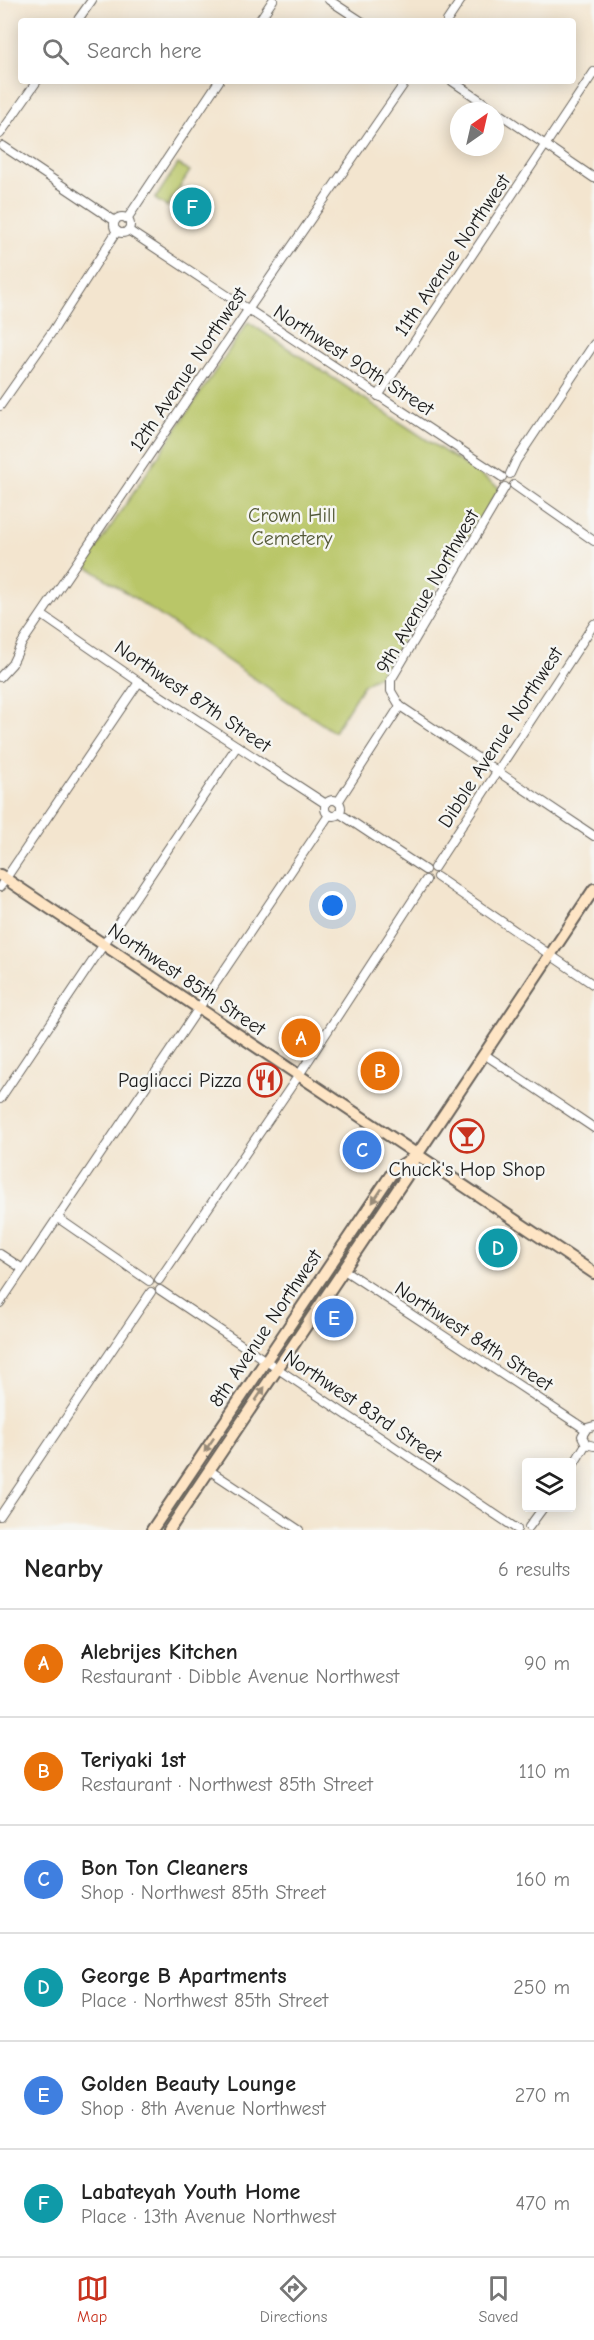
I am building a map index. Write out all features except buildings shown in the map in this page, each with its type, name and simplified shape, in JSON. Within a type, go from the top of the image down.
[{"type":"main road","name":"Northwest 85th Street","points":[[2,881],[104,944],[594,1273]]},
{"type":"main road","name":"8th Avenue Northwest","points":[[169,1530],[406,1178],[417,1155],[594,889]]},
{"type":"main road","name":"8th Avenue Northwest","points":[[152,1530],[394,1170],[417,1155]]},
{"type":"street","points":[[79,18],[92,0]]},
{"type":"street","points":[[261,18],[273,0]]},
{"type":"street","points":[[329,0],[356,18]]},
{"type":"street","points":[[449,18],[461,0]]},
{"type":"street","name":"11th Avenue Northwest","points":[[378,396],[594,72]]},
{"type":"street","points":[[35,84],[0,135],[4,140],[1,147],[115,221]]},
{"type":"street","points":[[127,219],[217,84]]},
{"type":"street","name":"12th Avenue Northwest","points":[[0,677],[12,664],[22,643],[404,84]]},
{"type":"street","points":[[456,84],[594,178]]},
{"type":"street","points":[[120,217],[127,219],[130,224],[129,230],[123,233],[114,228],[115,221],[120,217]]},
{"type":"street","name":"Northwest 90th Street","points":[[129,230],[378,396],[506,475]]},
{"type":"street","points":[[0,406],[117,231]]},
{"type":"street","points":[[594,344],[501,481],[594,541]]},
{"type":"street","points":[[506,475],[515,478],[509,486]]},
{"type":"street","name":"9th Avenue Northwest","points":[[400,706],[391,691],[391,680],[509,486]]},
{"type":"street","name":"Northwest 87th Street","points":[[42,615],[139,682],[326,804]]},
{"type":"street","name":"Dibble Avenue Northwest","points":[[434,868],[594,624]]},
{"type":"street","points":[[2,881],[139,682]]},
{"type":"street","points":[[338,802],[400,706],[594,836]]},
{"type":"street","points":[[0,1099],[237,746]]},
{"type":"street","points":[[331,800],[338,802],[341,807],[339,813],[335,816],[328,815],[325,810],[326,804],[331,800]]},
{"type":"street","points":[[339,813],[425,870]]},
{"type":"street","points":[[0,1303],[200,1009],[328,815]]},
{"type":"street","points":[[426,880],[423,875],[429,867],[434,868],[437,872],[437,878]]},
{"type":"street","points":[[426,880],[432,881],[437,878]]},
{"type":"street","points":[[437,878],[594,985]]},
{"type":"street","points":[[159,1280],[426,880]]},
{"type":"street","points":[[484,1054],[594,1128]]},
{"type":"street","points":[[58,1218],[149,1281]]},
{"type":"street","points":[[0,1254],[23,1269]]},
{"type":"street","name":"Northwest 84th Street","points":[[344,1270],[585,1429]]},
{"type":"street","points":[[149,1281],[153,1278],[162,1284],[156,1293],[151,1292]]},
{"type":"street","points":[[149,1281],[148,1288],[151,1292]]},
{"type":"street","name":"Northwest 83rd Street","points":[[160,1290],[516,1529]]},
{"type":"street","points":[[0,1516],[151,1292]]},
{"type":"street","points":[[576,1462],[590,1445],[582,1436],[585,1429],[594,1426]]},
{"type":"street","points":[[209,1470],[298,1530]]},
{"type":"street","points":[[516,1529],[522,1526],[531,1529],[541,1512]]},
{"type":"green space","points":[[178,164],[190,171],[167,207],[155,199]]},
{"type":"green space","name":"Crown Hill Cemetery","points":[[248,322],[500,488],[380,675],[364,684],[334,732],[85,565]]},
{"type":"green space","points":[[376,1207],[380,1209],[287,1344],[283,1341]]},
{"type":"green space","points":[[256,1383],[259,1385],[162,1530],[157,1530]]},
{"type":"place","name":"Labateyah Youth Home","points":[[192,207]]},
{"type":"place","name":"Alebrijes Kitchen","points":[[301,1038]]},
{"type":"place","name":"Teriyaki 1st","points":[[380,1071]]},
{"type":"place","name":"Pagliacci Pizza","points":[[265,1080]]},
{"type":"place","name":"Chuck's Hop Shop","points":[[467,1136]]},
{"type":"place","name":"Bon Ton Cleaners","points":[[362,1150]]},
{"type":"place","name":"George B Apartments","points":[[498,1248]]},
{"type":"place","name":"Golden Beauty Lounge","points":[[334,1318]]}]
